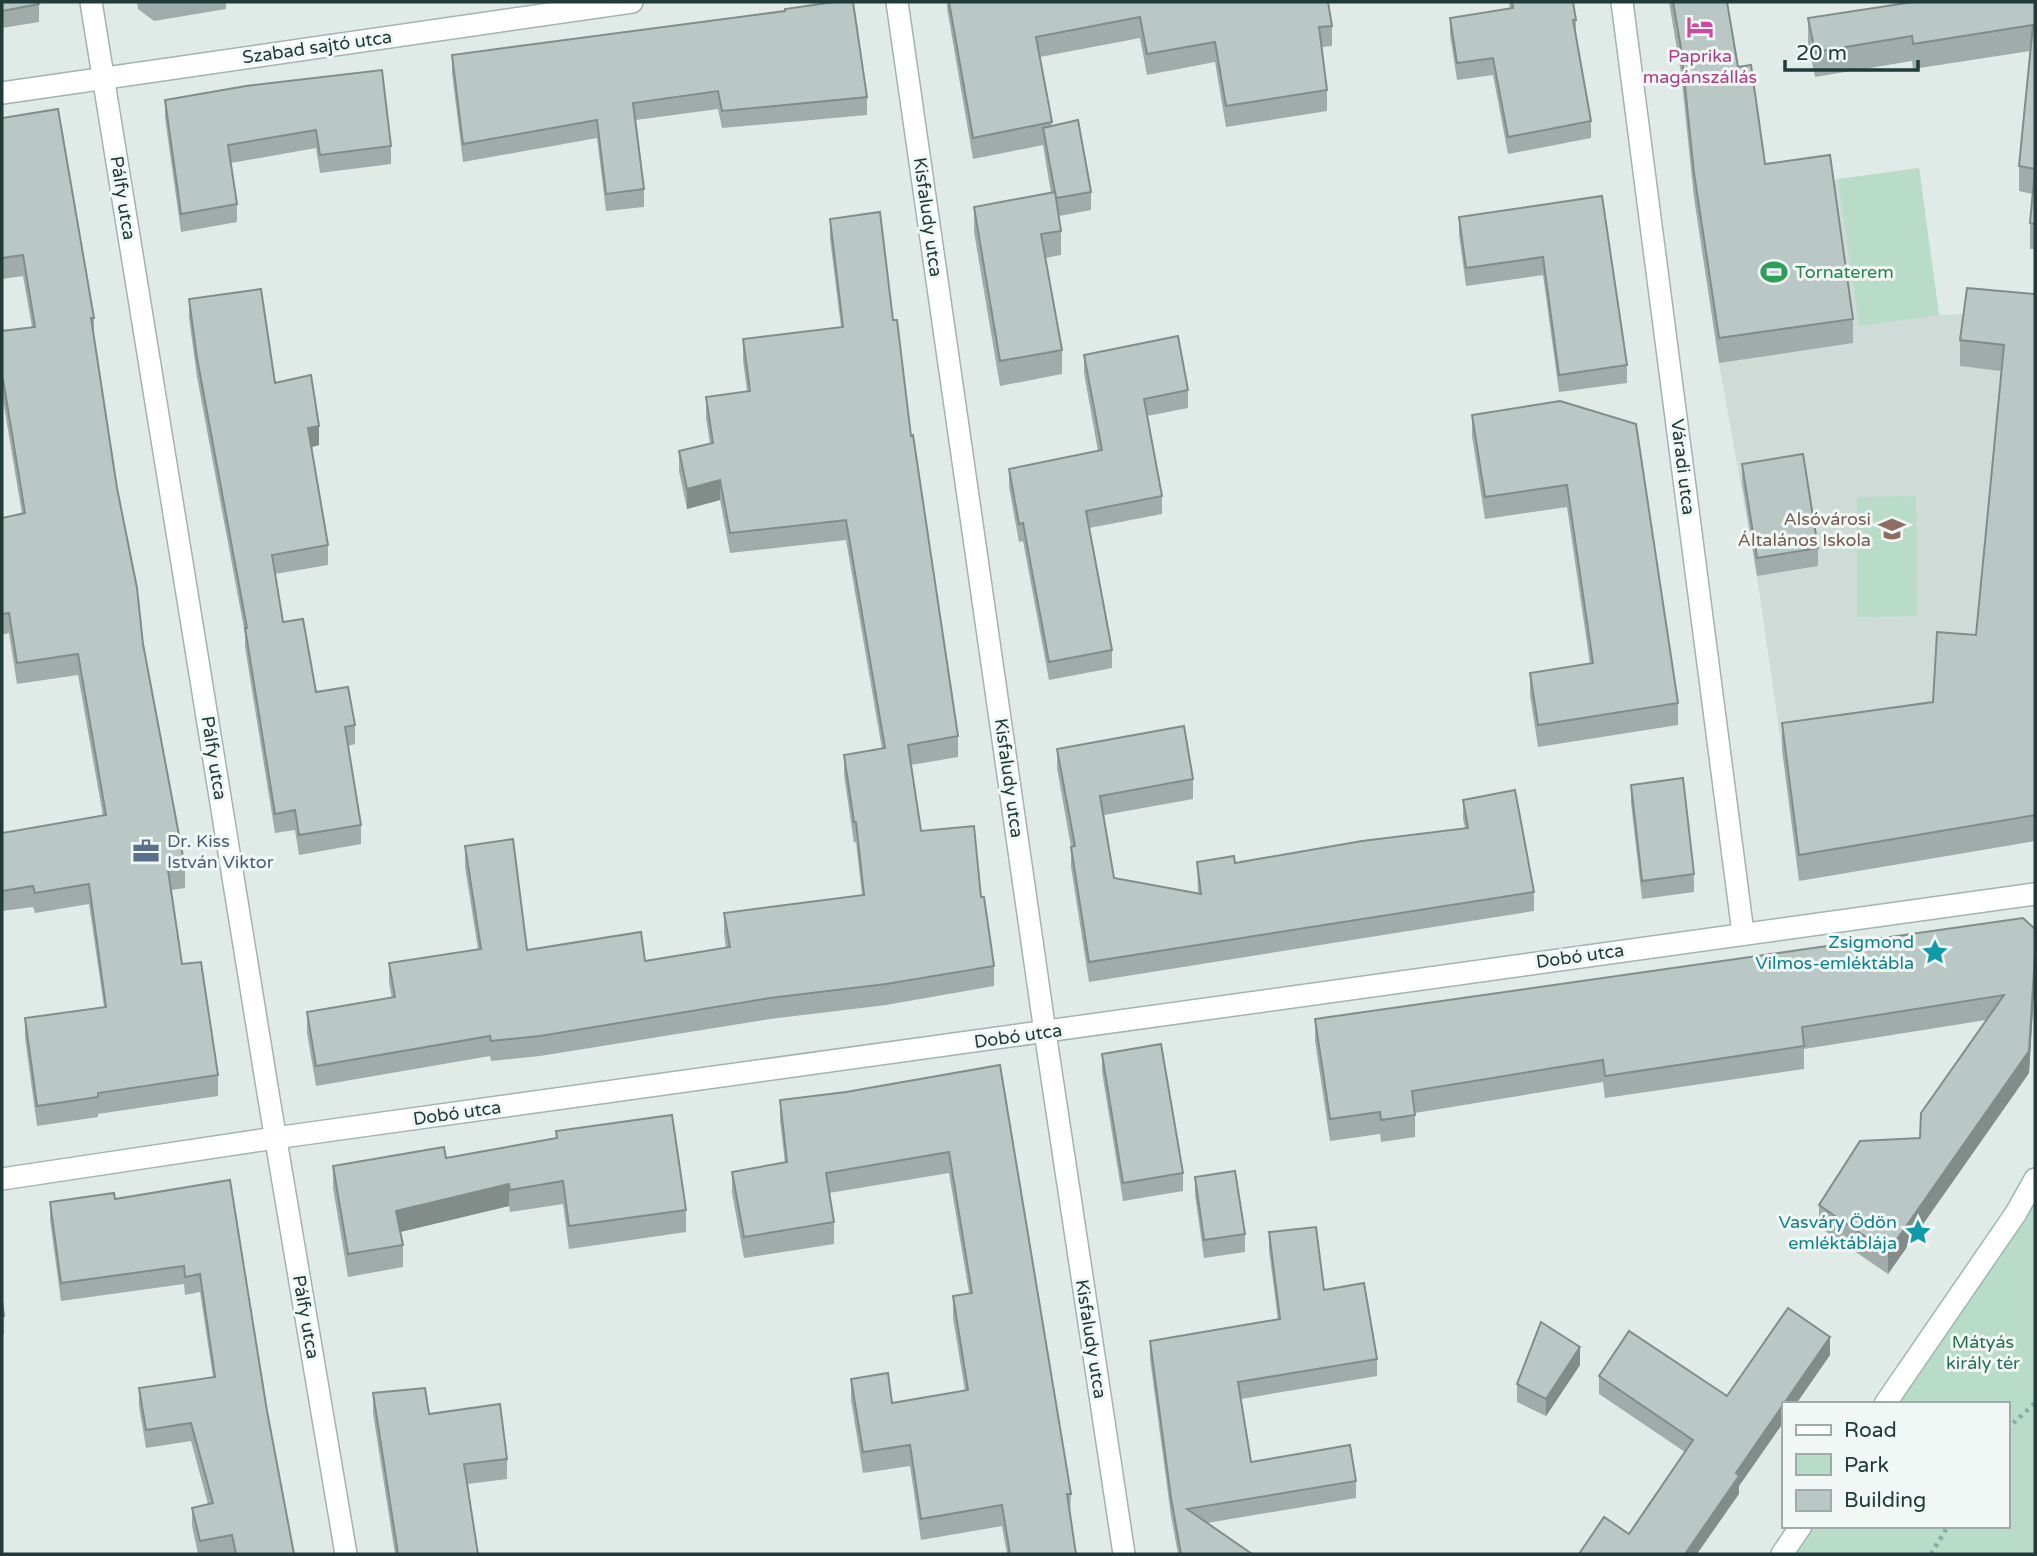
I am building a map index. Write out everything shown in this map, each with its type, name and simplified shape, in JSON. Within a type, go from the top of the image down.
[{"type":"street","name":"Pálfy utca","points":[[91,2],[275,1138],[346,1554]]},
{"type":"street","name":"Szabad sajtó utca","points":[[2,93],[632,2]]},
{"type":"street","name":"Kisfaludy utca","points":[[897,2],[1045,1032],[1124,1554]]},
{"type":"street","name":"Váradi utca","points":[[1622,2],[1744,933]]},
{"type":"street","name":"Dobó utca","points":[[2,1179],[275,1138],[2035,894]]},
{"type":"street","points":[[1886,1402],[2016,1213],[2035,1178]]},
{"type":"street","points":[[1782,1554],[1800,1528]]},
{"type":"path","points":[[2009,1427],[2035,1403]]},
{"type":"path","points":[[1931,1554],[1947,1528]]},
{"type":"shaded area","name":"Alsóvárosi Általános Iskola","points":[[1919,168],[1939,315],[1967,314],[2035,320],[2035,841],[1782,750],[1757,576],[1719,363],[1695,200]]},
{"type":"green space","points":[[1919,168],[1939,315],[1859,326],[1838,179]]},
{"type":"green space","points":[[1916,496],[1917,616],[1857,617],[1857,497]]},
{"type":"green space","name":"Mátyás király tér","points":[[2035,1179],[2035,1554],[1782,1554],[1800,1528],[2009,1528],[2009,1402],[1886,1402]]},
{"type":"building","points":[[2,2],[38,2],[39,4],[2,11]]},
{"type":"building","points":[[834,2],[853,2],[867,97],[722,111],[718,91],[633,103],[644,189],[606,194],[597,120],[463,144],[452,55],[785,11]]},
{"type":"building","points":[[949,2],[1328,2],[1332,26],[1319,27],[1327,90],[1226,106],[1215,42],[1147,54],[1140,17],[1036,37],[1052,122],[973,138]]},
{"type":"building","points":[[1512,2],[1573,2],[1576,20],[1573,20],[1591,121],[1508,137],[1493,58],[1457,63],[1450,18],[1513,8]]},
{"type":"building","points":[[1673,2],[1727,2],[1738,67],[1751,65],[1765,164],[1830,155],[1853,319],[1719,338],[1694,173],[1681,48]]},
{"type":"building","points":[[1913,2],[2035,2],[2035,169],[2019,166],[2033,25],[1913,44],[1912,36],[1815,52],[1808,18]]},
{"type":"building","points":[[382,70],[391,146],[320,155],[316,130],[228,145],[237,204],[181,214],[165,100],[246,86]]},
{"type":"building","points":[[58,109],[94,318],[91,318],[117,488],[137,588],[143,644],[185,867],[168,870],[182,964],[201,962],[218,1075],[98,1093],[98,1097],[37,1106],[25,1018],[106,1007],[89,884],[35,893],[33,886],[2,891],[2,833],[106,815],[78,654],[17,663],[9,613],[2,614],[2,518],[25,513],[2,380],[2,331],[35,327],[23,255],[2,258],[2,118]]},
{"type":"building","points":[[1078,120],[1091,192],[1056,198],[1043,128]]},
{"type":"building","points":[[2035,169],[2035,224],[2030,223]]},
{"type":"building","points":[[1055,192],[1061,231],[1041,234],[1062,350],[1000,361],[974,207]]},
{"type":"building","points":[[1602,196],[1627,365],[1559,375],[1543,257],[1466,268],[1459,217]]},
{"type":"building","points":[[880,212],[893,320],[897,320],[911,436],[913,435],[958,736],[908,745],[921,831],[974,826],[981,897],[984,897],[994,966],[886,984],[770,998],[540,1036],[491,1041],[490,1036],[316,1066],[307,1012],[395,997],[389,963],[481,949],[465,846],[513,839],[527,950],[641,932],[645,961],[730,947],[724,913],[864,895],[856,822],[844,755],[885,748],[846,520],[730,533],[720,480],[687,489],[679,451],[713,443],[706,397],[750,391],[743,339],[843,327],[830,219]]},
{"type":"building","points":[[1967,288],[2035,294],[2035,815],[1799,855],[1782,723],[1933,702],[1937,632],[1976,635],[2004,345],[1960,340]]},
{"type":"building","points":[[261,289],[275,383],[311,375],[319,426],[308,428],[328,545],[272,555],[283,622],[303,619],[316,692],[348,687],[355,725],[345,727],[361,825],[299,835],[295,810],[275,814],[247,628],[197,358],[189,299]]},
{"type":"building","points":[[1178,336],[1188,390],[1144,399],[1162,496],[1086,511],[1112,650],[1049,662],[1023,523],[1019,524],[1009,469],[1102,450],[1084,355]]},
{"type":"building","points":[[1560,401],[1636,424],[1678,703],[1538,725],[1530,673],[1593,663],[1567,485],[1485,497],[1472,415]]},
{"type":"building","points":[[1803,454],[1818,548],[1757,558],[1742,464]]},
{"type":"building","points":[[1184,726],[1193,779],[1100,796],[1114,878],[1201,894],[1197,862],[1234,856],[1235,863],[1362,841],[1468,828],[1463,800],[1515,790],[1534,892],[1089,962],[1071,847],[1075,846],[1057,749]]},
{"type":"building","points":[[1683,778],[1694,874],[1642,881],[1631,785]]},
{"type":"building","points":[[2023,918],[2035,929],[2029,1051],[1888,1252],[1819,1205],[1860,1141],[1920,1138],[1921,1113],[2004,995],[1802,1027],[1804,1046],[1605,1076],[1603,1060],[1412,1091],[1415,1115],[1381,1120],[1380,1112],[1330,1119],[1315,1019]]},
{"type":"building","points":[[1161,1044],[1183,1173],[1123,1183],[1102,1054]]},
{"type":"building","points":[[1000,1065],[1071,1494],[1067,1494],[1076,1554],[1010,1554],[1002,1505],[921,1519],[910,1445],[863,1452],[851,1379],[888,1373],[892,1403],[968,1390],[953,1296],[972,1293],[949,1152],[826,1173],[834,1222],[744,1237],[732,1172],[787,1162],[780,1100],[846,1092]]},
{"type":"building","points":[[672,1115],[686,1210],[569,1226],[563,1181],[510,1190],[509,1184],[396,1211],[403,1245],[348,1254],[333,1166],[444,1147],[446,1158],[557,1138],[556,1131]]},
{"type":"building","points":[[1235,1171],[1245,1234],[1204,1240],[1195,1177]]},
{"type":"building","points":[[230,1180],[267,1411],[294,1554],[236,1554],[232,1535],[200,1541],[192,1508],[213,1503],[191,1423],[146,1430],[139,1388],[215,1377],[200,1274],[185,1277],[184,1266],[61,1283],[50,1202],[114,1193],[115,1199]]},
{"type":"building","points":[[1316,1227],[1324,1290],[1364,1283],[1377,1359],[1238,1382],[1251,1462],[1350,1445],[1356,1481],[1187,1509],[1252,1554],[1181,1554],[1150,1341],[1280,1319],[1269,1232]]},
{"type":"building","points":[[1788,1308],[1830,1337],[1785,1402],[1782,1402],[1782,1406],[1736,1473],[1739,1476],[1685,1554],[1579,1554],[1604,1517],[1629,1534],[1693,1440],[1599,1376],[1629,1331],[1727,1396]]},
{"type":"building","points":[[1541,1322],[1580,1347],[1546,1399],[1517,1384]]},
{"type":"building","points":[[425,1388],[429,1414],[500,1404],[507,1459],[464,1464],[478,1554],[398,1554],[373,1393]]},
{"type":"place","name":"Paprika magánszállás","points":[[1700,27]]},
{"type":"place","name":"Tornaterem","points":[[1774,272]]},
{"type":"place","name":"Alsóvárosi Általános Iskola","points":[[1892,529]]},
{"type":"place","name":"Dr. Kiss István Viktor","points":[[146,851]]},
{"type":"place","name":"Zsigmond Vilmos-emléktábla","points":[[1935,952]]},
{"type":"place","name":"Vasváry Ödön emléktáblája","points":[[1918,1232]]}]
